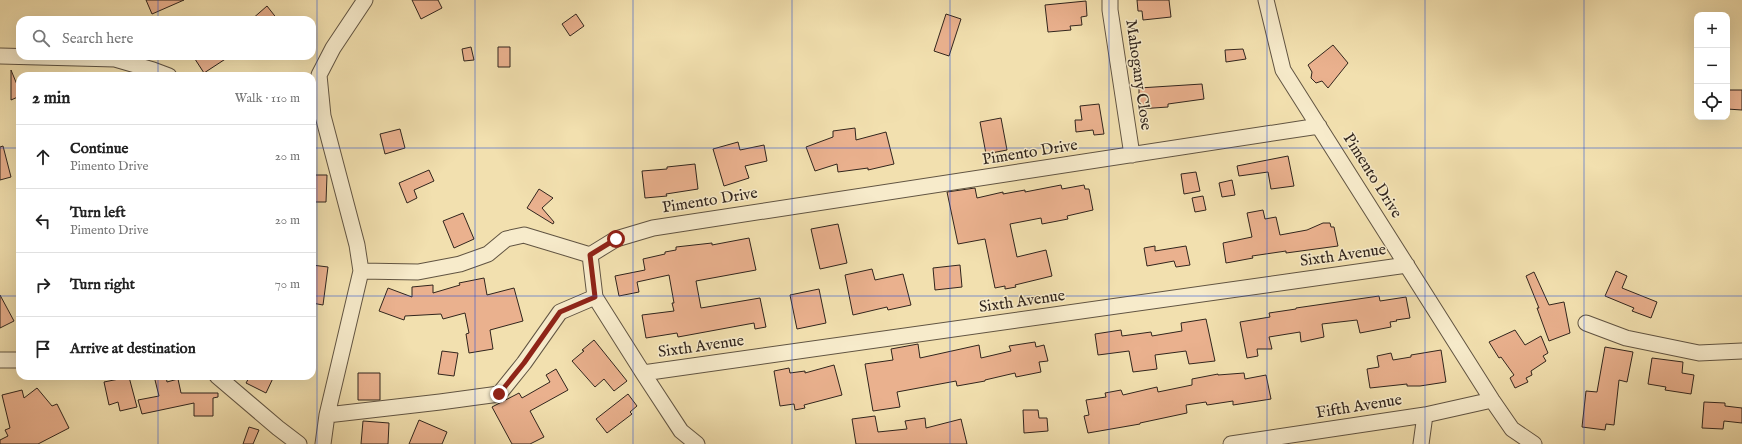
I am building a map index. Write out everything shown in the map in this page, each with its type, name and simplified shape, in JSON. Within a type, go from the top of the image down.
[{"type":"street","points":[[323,444],[327,415],[361,271],[357,245],[317,116],[319,75],[333,48],[366,0]]},
{"type":"street","name":"Mahogany Close","points":[[1110,0],[1110,10],[1132,155]]},
{"type":"street","points":[[1266,0],[1283,70],[1319,126]]},
{"type":"street","points":[[0,56],[16,56]]},
{"type":"street","points":[[118,60],[158,72]]},
{"type":"street","name":"Pimento Drive","points":[[590,255],[616,239],[653,228],[1319,126],[1492,400],[1512,429],[1534,444]]},
{"type":"street","points":[[361,271],[418,272],[460,264],[488,254],[506,239],[524,235],[590,255],[595,297],[681,431],[697,444]]},
{"type":"street","name":"Sixth Avenue","points":[[643,373],[1407,265]]},
{"type":"street","points":[[327,415],[499,394],[524,363],[560,312],[595,297]]},
{"type":"street","points":[[1586,323],[1626,338],[1699,353],[1742,351]]},
{"type":"street","points":[[0,360],[16,360]]},
{"type":"street","points":[[223,380],[278,428],[299,444]]},
{"type":"street","name":"Fifth Avenue","points":[[1231,444],[1425,415],[1492,400]]},
{"type":"street","points":[[1421,444],[1425,415]]},
{"type":"building","points":[[146,0],[184,0],[152,14]]},
{"type":"building","points":[[412,0],[438,0],[442,8],[421,19]]},
{"type":"building","points":[[1137,0],[1169,0],[1171,17],[1143,20],[1142,11],[1138,11]]},
{"type":"building","points":[[1086,1],[1087,16],[1081,17],[1082,25],[1070,26],[1071,30],[1048,32],[1045,5]]},
{"type":"building","points":[[267,6],[275,16],[256,16]]},
{"type":"building","points":[[576,14],[584,26],[570,36],[562,24]]},
{"type":"building","points":[[946,14],[961,19],[949,56],[934,51]]},
{"type":"building","points":[[1333,45],[1348,63],[1328,88],[1322,81],[1316,83],[1311,78],[1312,72],[1308,65]]},
{"type":"building","points":[[471,47],[474,60],[464,61],[462,49]]},
{"type":"building","points":[[498,47],[510,47],[510,67],[498,67]]},
{"type":"building","points":[[1243,49],[1246,59],[1226,62],[1225,50]]},
{"type":"building","points":[[196,60],[224,60],[206,72],[203,72]]},
{"type":"building","points":[[11,70],[16,82],[16,98],[11,100]]},
{"type":"building","points":[[1202,84],[1204,99],[1168,104],[1168,107],[1139,109],[1139,88]]},
{"type":"building","points":[[1730,90],[1742,90],[1742,110],[1730,109]]},
{"type":"building","points":[[1099,104],[1104,134],[1094,135],[1093,130],[1076,132],[1075,120],[1082,120],[1080,106]]},
{"type":"building","points":[[1001,118],[1007,150],[986,154],[980,122]]},
{"type":"building","points":[[855,128],[856,140],[886,132],[894,164],[868,170],[868,168],[838,172],[837,164],[815,171],[806,147],[833,137],[833,131]]},
{"type":"building","points":[[400,129],[405,148],[385,154],[380,134]]},
{"type":"building","points":[[738,142],[740,150],[764,145],[767,161],[745,166],[749,178],[724,186],[713,149]]},
{"type":"building","points":[[3,146],[11,177],[0,180],[0,147]]},
{"type":"building","points":[[1288,156],[1294,186],[1271,189],[1268,172],[1239,176],[1237,166]]},
{"type":"building","points":[[695,164],[698,189],[666,194],[667,196],[645,198],[642,171],[667,169],[667,167]]},
{"type":"building","points":[[429,170],[434,181],[414,190],[417,198],[407,203],[399,183]]},
{"type":"building","points":[[1196,172],[1200,191],[1184,194],[1181,174]]},
{"type":"building","points":[[316,175],[327,175],[326,202],[316,202]]},
{"type":"building","points":[[1232,180],[1235,195],[1222,197],[1219,183]]},
{"type":"building","points":[[1061,185],[1062,189],[1084,185],[1085,189],[1089,189],[1093,210],[1067,216],[1068,219],[1042,224],[1041,218],[1010,224],[1017,257],[1046,250],[1052,276],[1015,285],[1016,287],[1005,289],[1005,286],[995,288],[985,239],[958,244],[947,192],[975,188],[977,198],[1003,192],[1003,194],[1025,190],[1025,192]]},
{"type":"building","points":[[539,189],[553,198],[542,208],[554,222],[553,224],[527,208]]},
{"type":"building","points":[[1203,196],[1206,210],[1195,212],[1192,198]]},
{"type":"building","points":[[1263,210],[1265,219],[1276,217],[1280,235],[1307,230],[1323,223],[1330,223],[1331,227],[1334,227],[1338,246],[1252,256],[1253,258],[1226,263],[1223,243],[1252,237],[1247,213]]},
{"type":"building","points":[[463,213],[474,239],[454,248],[443,221]]},
{"type":"building","points":[[838,224],[847,263],[820,269],[811,229]]},
{"type":"building","points":[[749,238],[756,270],[696,281],[701,308],[760,298],[766,327],[755,329],[754,323],[678,337],[677,333],[646,338],[642,315],[674,311],[669,275],[637,282],[639,292],[619,296],[615,276],[645,270],[643,259],[676,250],[676,247],[712,243],[712,245]]},
{"type":"building","points":[[1155,246],[1155,251],[1186,246],[1190,265],[1176,267],[1174,261],[1147,266],[1144,248]]},
{"type":"building","points":[[960,265],[962,287],[935,290],[933,268]]},
{"type":"building","points":[[316,266],[328,267],[323,305],[316,304]]},
{"type":"building","points":[[872,269],[875,280],[903,274],[911,305],[888,310],[887,307],[853,315],[845,275]]},
{"type":"building","points":[[1616,271],[1627,276],[1622,288],[1657,302],[1651,318],[1632,311],[1634,308],[1605,296]]},
{"type":"building","points":[[1534,272],[1549,305],[1564,302],[1570,333],[1549,341],[1537,308],[1539,308],[1526,276]]},
{"type":"building","points":[[484,278],[487,295],[514,288],[523,321],[490,330],[493,349],[469,353],[466,334],[469,333],[465,313],[443,319],[441,314],[405,316],[404,320],[379,311],[388,288],[412,297],[412,287],[433,285],[433,293],[460,285],[459,283]]},
{"type":"building","points":[[819,289],[826,323],[797,329],[790,295]]},
{"type":"building","points":[[0,295],[14,321],[0,328]]},
{"type":"building","points":[[1379,296],[1380,301],[1406,297],[1410,318],[1390,322],[1391,327],[1360,333],[1357,320],[1322,324],[1324,337],[1301,342],[1300,332],[1269,337],[1272,349],[1257,349],[1258,356],[1247,358],[1240,322],[1270,317],[1269,313]]},
{"type":"building","points":[[1206,319],[1215,361],[1189,364],[1186,351],[1155,355],[1157,369],[1133,372],[1129,351],[1098,355],[1095,334],[1121,330],[1122,336],[1151,332],[1152,336],[1182,331],[1181,323]]},
{"type":"building","points":[[1515,330],[1525,345],[1541,336],[1548,353],[1543,356],[1546,361],[1531,371],[1532,375],[1526,378],[1528,382],[1515,388],[1510,378],[1514,375],[1501,357],[1499,358],[1489,342]]},
{"type":"building","points":[[594,340],[627,381],[614,391],[604,379],[595,387],[572,361]]},
{"type":"building","points":[[1035,342],[1036,347],[1044,345],[1048,361],[1039,362],[1041,372],[1016,377],[1015,373],[985,381],[957,386],[956,381],[897,392],[900,407],[873,411],[865,364],[893,360],[891,349],[918,344],[920,358],[979,345],[981,358],[1011,351],[1009,346]]},
{"type":"building","points":[[1605,347],[1633,352],[1627,382],[1619,380],[1614,425],[1606,424],[1605,430],[1582,427],[1586,391],[1597,392]]},
{"type":"building","points":[[1441,350],[1446,382],[1420,386],[1407,386],[1407,384],[1370,388],[1367,369],[1379,367],[1377,356],[1391,353],[1393,360],[1411,357],[1411,355]]},
{"type":"building","points":[[442,351],[458,353],[454,376],[438,374]]},
{"type":"building","points":[[1652,358],[1683,362],[1682,373],[1694,375],[1691,394],[1665,390],[1666,387],[1648,384]]},
{"type":"building","points":[[834,365],[842,395],[804,405],[805,408],[795,410],[794,404],[780,406],[774,371],[789,368],[790,373],[805,371],[805,373]]},
{"type":"building","points":[[556,369],[568,390],[530,411],[544,437],[530,444],[512,444],[492,407],[519,393],[522,398],[550,382],[546,375]]},
{"type":"building","points":[[358,373],[380,373],[380,400],[358,400]]},
{"type":"building","points":[[1244,373],[1245,379],[1266,375],[1271,399],[1233,405],[1233,401],[1207,405],[1206,402],[1186,405],[1187,413],[1140,424],[1088,433],[1084,416],[1089,415],[1086,400],[1106,397],[1105,393],[1121,390],[1123,395],[1157,387],[1158,392],[1192,385],[1192,379],[1218,374]]},
{"type":"building","points":[[114,380],[130,380],[137,407],[120,411],[118,402],[109,405],[104,382]]},
{"type":"building","points":[[155,380],[167,380],[167,382],[178,380],[181,393],[218,393],[218,397],[213,398],[213,416],[194,416],[194,403],[142,414],[138,400],[159,396]]},
{"type":"building","points":[[248,380],[272,380],[266,393],[246,383]]},
{"type":"building","points":[[37,388],[52,406],[57,404],[69,428],[38,444],[0,444],[0,440],[8,436],[5,430],[10,428],[2,395],[22,390],[24,398]]},
{"type":"building","points":[[628,394],[637,406],[630,412],[632,414],[607,433],[596,419]]},
{"type":"building","points":[[1704,402],[1725,403],[1725,406],[1742,408],[1742,423],[1724,421],[1723,429],[1702,428]]},
{"type":"building","points":[[1023,410],[1038,410],[1039,418],[1047,418],[1048,431],[1024,433]]},
{"type":"building","points":[[875,416],[878,432],[907,429],[905,421],[925,418],[926,428],[961,419],[967,444],[856,444],[852,419]]},
{"type":"building","points":[[419,420],[447,432],[442,444],[409,444]]},
{"type":"building","points":[[363,421],[389,423],[388,444],[361,444]]},
{"type":"building","points":[[249,427],[259,430],[253,444],[243,444]]},
{"type":"route","points":[[499,394],[524,363],[560,312],[595,297],[590,255],[616,239]]}]
